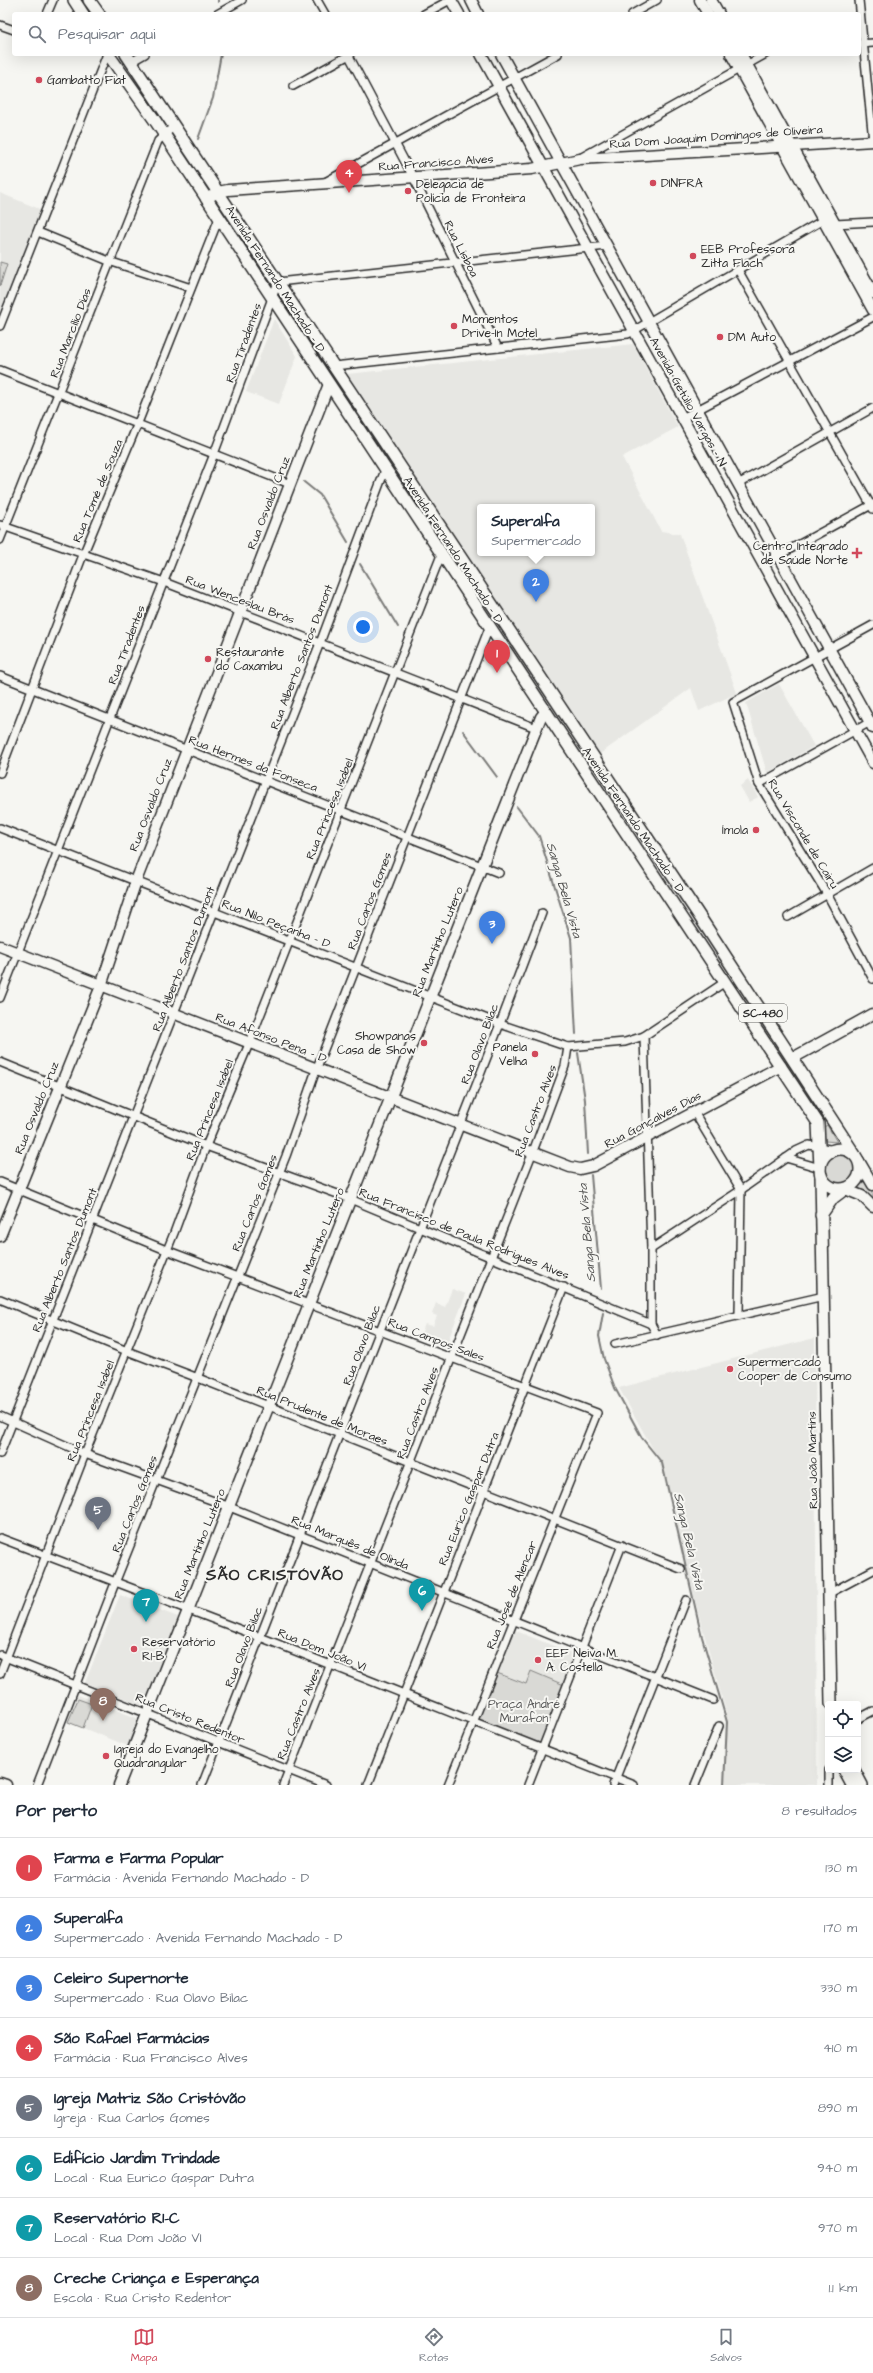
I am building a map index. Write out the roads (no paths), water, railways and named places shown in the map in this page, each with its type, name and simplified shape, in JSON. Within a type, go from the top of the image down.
[{"type":"main road","points":[[74,0],[82,12]]},
{"type":"main road","points":[[89,0],[98,12]]},
{"type":"main road","name":"Avenida Fernando Machado - D","points":[[109,56],[164,134],[489,628],[818,1123],[820,1172]]},
{"type":"main road","name":"Avenida Fernando Machado - D","points":[[128,58],[617,791],[857,1158]]},
{"type":"main road","points":[[462,586],[482,604],[490,601]]},
{"type":"main road","points":[[545,712],[557,703]]},
{"type":"main road","points":[[603,799],[617,791]]},
{"type":"main road","points":[[725,982],[738,974]]},
{"type":"main road","points":[[821,1215],[833,1198],[856,1181],[860,1175],[857,1158],[845,1149],[834,1150],[822,1160],[820,1172],[824,1181],[833,1188],[845,1189]]},
{"type":"main road","name":"Rua João Martins","points":[[820,1172],[824,1296],[831,1701]]},
{"type":"main road","points":[[846,1773],[852,1785]]},
{"type":"main road","points":[[856,1773],[862,1785]]},
{"type":"street","points":[[49,12],[53,0]]},
{"type":"street","points":[[221,12],[242,0]]},
{"type":"street","points":[[318,0],[324,12]]},
{"type":"street","points":[[428,12],[451,0],[458,12]]},
{"type":"street","points":[[471,0],[477,12]]},
{"type":"street","points":[[636,12],[657,0]]},
{"type":"street","points":[[700,0],[707,12]]},
{"type":"street","points":[[711,0],[718,12]]},
{"type":"street","points":[[859,0],[860,12]]},
{"type":"street","points":[[0,25],[12,29]]},
{"type":"street","points":[[873,43],[861,44],[873,141]]},
{"type":"street","points":[[0,326],[107,56]]},
{"type":"street","points":[[293,86],[346,56]]},
{"type":"street","name":"Rua Lisboa","points":[[350,56],[413,177],[498,348]]},
{"type":"street","name":"Avenida Getúlio Vargas - N","points":[[482,56],[873,763]]},
{"type":"street","name":"Avenida Getúlio Vargas - N","points":[[502,56],[829,649],[872,724]]},
{"type":"street","points":[[321,184],[554,56]]},
{"type":"street","points":[[733,56],[743,66],[810,187],[835,224],[873,293]]},
{"type":"street","points":[[741,56],[743,66]]},
{"type":"street","points":[[580,158],[762,56]]},
{"type":"street","points":[[164,134],[174,126]]},
{"type":"street","name":"Rua Marcílio Dias","points":[[0,540],[3,526],[60,393],[109,261],[158,141],[164,134]]},
{"type":"street","name":"Rua Dom Joaquim Domingos de Oliveira","points":[[560,162],[580,158],[873,141]]},
{"type":"street","name":"Rua Francisco Alves","points":[[218,192],[544,167],[560,162]]},
{"type":"street","points":[[810,187],[823,220],[873,310]]},
{"type":"street","points":[[206,199],[218,192]]},
{"type":"street","name":"Rua Tomé de Souza","points":[[0,774],[83,555],[138,423],[219,218]]},
{"type":"street","points":[[334,366],[628,334],[823,220],[835,224],[873,222]]},
{"type":"street","points":[[38,232],[109,261],[191,288]]},
{"type":"street","points":[[278,282],[607,246]]},
{"type":"street","points":[[738,270],[872,506],[763,564]]},
{"type":"street","name":"Rua Tiradentes","points":[[0,998],[214,454],[278,282]]},
{"type":"street","points":[[682,418],[873,317]]},
{"type":"street","points":[[0,370],[290,484]]},
{"type":"street","name":"Rua Osvaldo Cruz","points":[[0,1236],[101,986],[136,881],[329,384]]},
{"type":"street","points":[[738,484],[873,408]]},
{"type":"street","name":"Rua Alberto Santos Dumont","points":[[0,1454],[94,1220],[320,643],[385,470]]},
{"type":"street","name":"Rua Wenceslau Brás","points":[[3,526],[164,582],[536,728]]},
{"type":"street","name":"Rua Princesa Isabel","points":[[0,1674],[3,1657],[46,1556],[85,1454],[127,1352],[206,1146],[249,1044],[342,811],[441,555]]},
{"type":"street","points":[[815,658],[873,625]]},
{"type":"street","name":"Rua Carlos Gomes","points":[[37,1785],[115,1583],[286,1156],[316,1070],[489,628]]},
{"type":"street","name":"Rua Visconde de Cairu","points":[[815,658],[733,702],[759,784],[827,894],[873,979]]},
{"type":"street","name":"Rua Hermes da Fonseca","points":[[0,676],[499,873]]},
{"type":"street","name":"Rua Martinho Lutero","points":[[119,1785],[536,728],[545,712]]},
{"type":"street","points":[[759,784],[855,730],[872,724]]},
{"type":"street","name":"Rua Nilo Peçanha - D","points":[[0,828],[500,1024],[568,1047]]},
{"type":"street","points":[[788,916],[873,868]]},
{"type":"street","name":"Rua Olavo Bilac","points":[[202,1785],[542,913]]},
{"type":"street","name":"Rua Afonso Pena - D","points":[[0,946],[532,1154]]},
{"type":"street","points":[[568,1047],[625,1042],[644,1036],[725,982]]},
{"type":"street","points":[[793,1058],[873,1014]]},
{"type":"street","points":[[644,1036],[651,1249],[651,1324],[657,1335]]},
{"type":"street","name":"Rua Castro Alves","points":[[283,1785],[492,1258],[565,1066],[568,1047]]},
{"type":"street","name":"Rua Francisco de Paula Rodrigues Alves","points":[[0,1062],[135,1115],[206,1146],[350,1200],[651,1324]]},
{"type":"street","name":"Rua Gonçalves Dias","points":[[532,1154],[580,1169],[593,1166],[781,1066]]},
{"type":"street","points":[[694,1112],[741,1190],[738,1314]]},
{"type":"street","points":[[651,1249],[741,1190],[786,1158],[809,1146],[834,1150]]},
{"type":"street","points":[[786,1158],[820,1172]]},
{"type":"street","name":"Avenida Fernando Machado - D","points":[[857,1158],[873,1185]]},
{"type":"street","name":"Rua Campos Sales","points":[[0,1182],[19,1188],[166,1250],[238,1278],[309,1303],[597,1413]]},
{"type":"street","points":[[845,1189],[862,1196],[873,1207]]},
{"type":"street","name":"Rua Eurico Gaspar Dutra","points":[[368,1785],[564,1287]]},
{"type":"street","points":[[614,1344],[657,1335],[738,1314],[824,1296]]},
{"type":"street","name":"Rua Prudente de Moraes","points":[[0,1299],[127,1352],[198,1378],[268,1407],[681,1569]]},
{"type":"street","name":"Rua José de Alencar","points":[[448,1785],[597,1413]]},
{"type":"street","name":"Rua Marquês de Olinda","points":[[0,1416],[85,1454],[229,1507],[713,1700]]},
{"type":"street","name":"Rua Dom João VI","points":[[0,1538],[260,1637],[542,1749],[614,1781],[634,1785]]},
{"type":"street","points":[[528,1785],[622,1545]]},
{"type":"street","points":[[828,1594],[873,1570]]},
{"type":"street","points":[[614,1781],[686,1600]]},
{"type":"street","name":"Rua Cristo Redentor","points":[[3,1657],[326,1785]]},
{"type":"street","points":[[861,1717],[873,1710]]},
{"type":"street","points":[[695,1785],[719,1726]]},
{"type":"street","points":[[829,1782],[834,1773]]},
{"type":"street","points":[[0,1783],[6,1785]]},
{"type":"waterway","name":"Sanga Bela Vista","points":[[198,139],[213,98],[221,56]]},
{"type":"waterway","name":"Sanga Bela Vista","points":[[304,482],[320,495],[348,542]]},
{"type":"waterway","name":"Sanga Bela Vista","points":[[360,564],[398,627]]},
{"type":"waterway","name":"Sanga Bela Vista","points":[[463,731],[497,777]]},
{"type":"waterway","name":"Sanga Bela Vista","points":[[517,807],[539,836],[571,938],[576,1034]]},
{"type":"waterway","name":"Sanga Bela Vista","points":[[578,1053],[585,1100],[588,1154]]},
{"type":"waterway","name":"Sanga Bela Vista","points":[[591,1175],[601,1289]]},
{"type":"waterway","name":"Sanga Bela Vista","points":[[603,1313],[599,1336],[604,1359],[615,1388],[642,1438],[662,1463],[702,1637],[727,1722],[724,1785]]},
{"type":"place","name":"Gambatto Fiat","points":[[39,80]]},
{"type":"place","name":"DINFRA","points":[[653,183]]},
{"type":"place","name":"Delegacia de Polícia de Fronteira","points":[[408,191]]},
{"type":"place","name":"São Rafael Farmácias","points":[[349,193]]},
{"type":"place","name":"EEB Professora Zitta Flach","points":[[693,256]]},
{"type":"place","name":"Momentos Drive-In Motel","points":[[454,326]]},
{"type":"place","name":"DM Auto","points":[[720,337]]},
{"type":"place","name":"Centro Integrado de Saúde Norte","points":[[857,553]]},
{"type":"place","name":"Superalfa","points":[[536,602]]},
{"type":"place","name":"Restaurante do Caxambu","points":[[208,659]]},
{"type":"place","name":"Farma e Farma Popular","points":[[497,673]]},
{"type":"place","name":"Ímola","points":[[756,830]]},
{"type":"place","name":"Celeiro Supernorte","points":[[492,944]]},
{"type":"place","name":"Showpanas Casa de Show","points":[[424,1043]]},
{"type":"place","name":"Panela Velha","points":[[535,1054]]},
{"type":"place","name":"Supermercado Cooper de Consumo","points":[[730,1369]]},
{"type":"place","name":"Igreja Matriz São Cristóvão","points":[[98,1530]]},
{"type":"place","name":"Edifício Jardim Trindade","points":[[422,1611]]},
{"type":"place","name":"Reservatório R1-C","points":[[146,1622]]},
{"type":"place","name":"Reservatório R1-B","points":[[134,1649]]},
{"type":"place","name":"EEF Neiva M. A. Costella","points":[[538,1660]]},
{"type":"place","name":"Creche Criança e Esperança","points":[[103,1721]]},
{"type":"place","name":"Igreja do Evangelho Quadrangular","points":[[106,1756]]},
{"type":"district","name":"SÃO CRISTÓVÃO","points":[[275,1575]]},
{"type":"park label","name":"Praça André Murafon","points":[[524,1711]]}]
